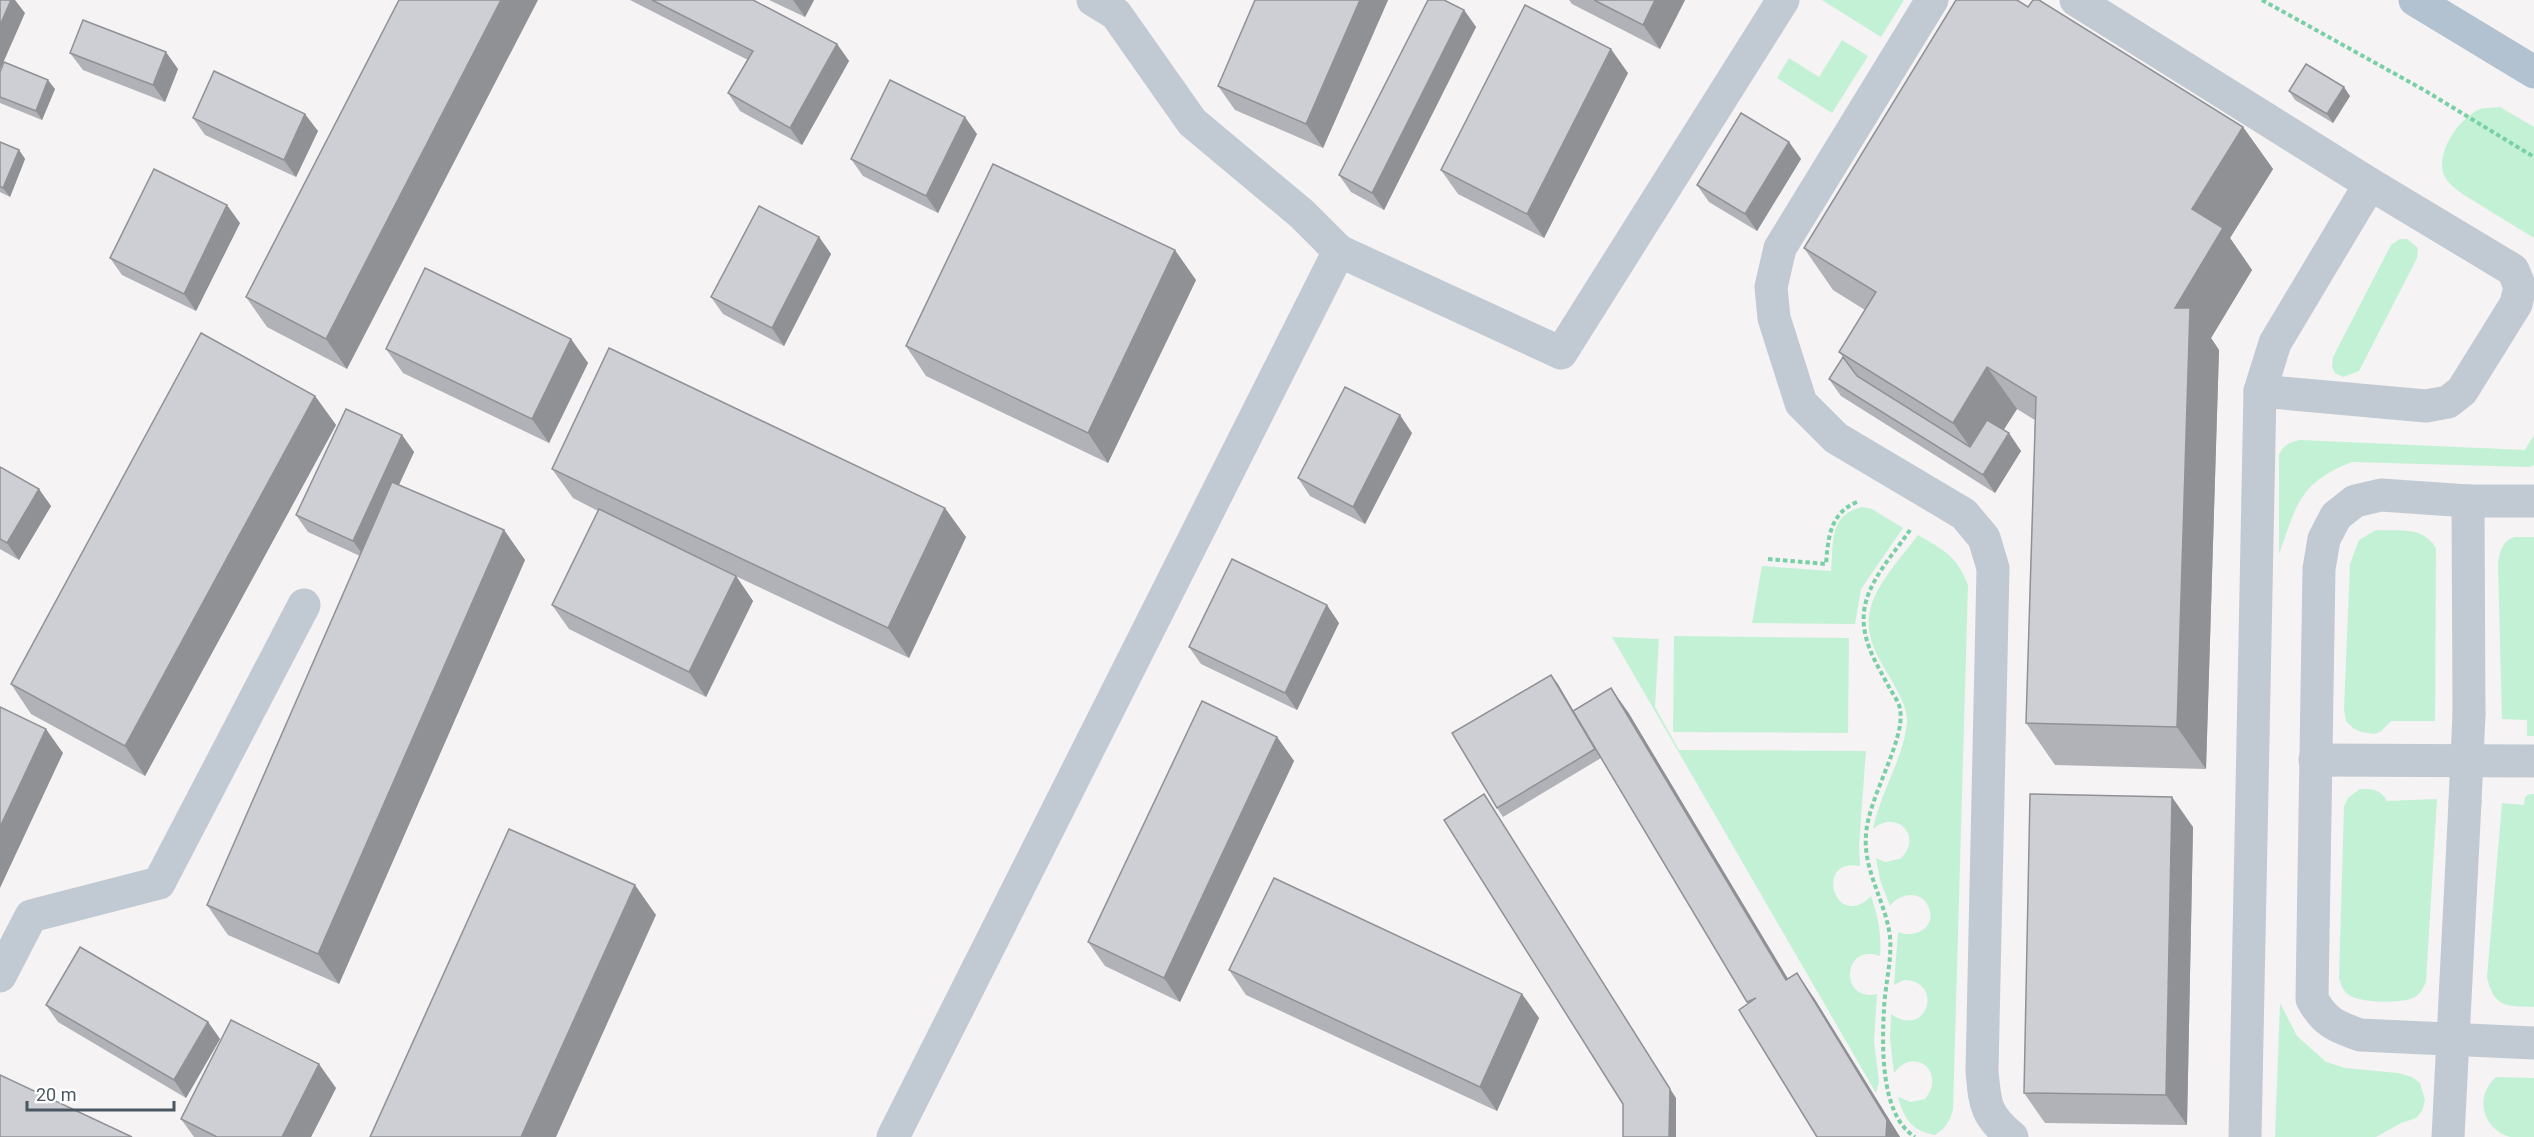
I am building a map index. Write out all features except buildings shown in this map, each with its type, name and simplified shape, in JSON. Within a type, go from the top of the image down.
[{"type":"main road","points":[[2415,0],[2534,72]]},
{"type":"lane","points":[[1093,0],[1116,14],[1192,122],[1302,214],[1339,251],[1562,353],[1783,0]]},
{"type":"lane","points":[[1932,0],[1780,248],[1771,287],[1774,318],[1801,403],[1836,438],[1964,514],[1984,538],[1994,568],[1982,1071],[1985,1101],[1995,1123],[2012,1137]]},
{"type":"lane","points":[[2076,0],[2370,184],[2513,270],[2520,287],[2516,304],[2462,391],[2448,402],[2426,406],[2260,391]]},
{"type":"lane","points":[[2245,1137],[2260,391],[2275,343],[2370,184]]},
{"type":"lane","points":[[893,1137],[1339,251]]},
{"type":"lane","points":[[2534,501],[2468,501],[2381,495],[2355,501],[2336,516],[2324,539],[2319,569],[2314,760],[2312,999],[2320,1013],[2338,1027],[2360,1035],[2534,1042]]},
{"type":"lane","points":[[2448,1137],[2469,714],[2468,501]]},
{"type":"lane","points":[[0,976],[31,916],[159,883],[304,605]]},
{"type":"lane","points":[[2314,760],[2534,761]]},
{"type":"path","points":[[2262,0],[2424,90],[2534,157]]},
{"type":"path","points":[[1915,1137],[1897,1118],[1889,1095],[1885,1071],[1884,1009],[1890,939],[1886,915],[1868,860],[1865,837],[1870,807],[1899,726],[1900,708],[1868,649],[1864,631],[1864,612],[1867,596],[1874,582],[1934,496]]},
{"type":"path","points":[[1768,559],[1826,564],[1828,534],[1835,518],[1845,507],[1858,501],[1865,503]]},
{"type":"green space","points":[[1822,0],[1904,0],[1881,37]]},
{"type":"green space","points":[[1842,40],[1868,56],[1832,113],[1777,78],[1789,58],[1819,77]]},
{"type":"green space","points":[[2500,107],[2534,127],[2534,238],[2464,195],[2450,184],[2444,175],[2443,157],[2455,130],[2476,111]]},
{"type":"green space","points":[[2400,239],[2407,239],[2418,248],[2417,258],[2359,371],[2343,377],[2335,373],[2332,367],[2333,357],[2391,245]]},
{"type":"green space","points":[[2534,435],[2534,465],[2530,467],[2352,462],[2334,470],[2310,487],[2302,497],[2279,554],[2279,455],[2290,443],[2300,440],[2525,450]]},
{"type":"green space","points":[[1862,507],[1872,509],[1903,528],[1861,589],[1855,624],[1752,623],[1762,566],[1831,571],[1833,541],[1838,523],[1843,516]]},
{"type":"green space","points":[[2376,530],[2418,533],[2431,541],[2436,548],[2435,721],[2391,721],[2380,732],[2374,734],[2353,728],[2346,721],[2344,709],[2350,564],[2359,540]]},
{"type":"green space","points":[[1918,535],[1936,545],[1954,560],[1968,585],[1953,1109],[1947,1124],[1935,1135],[1920,1130],[1910,1123],[1898,1097],[1911,1102],[1925,1099],[1931,1089],[1930,1072],[1925,1065],[1910,1061],[1894,1073],[1890,1039],[1891,1014],[1904,1020],[1914,1020],[1922,1015],[1926,1007],[1927,998],[1924,989],[1917,983],[1904,980],[1894,985],[1898,932],[1909,934],[1921,931],[1929,924],[1930,911],[1923,899],[1912,895],[1900,897],[1890,906],[1880,880],[1876,858],[1885,862],[1900,859],[1907,851],[1908,834],[1898,823],[1891,822],[1882,823],[1873,829],[1905,737],[1907,718],[1905,707],[1879,659],[1870,635],[1871,607],[1883,581]]},
{"type":"green space","points":[[2514,537],[2534,537],[2534,736],[2527,736],[2527,720],[2502,719],[2498,564],[2502,547]]},
{"type":"green space","points":[[1674,636],[1849,638],[1848,733],[1673,732]]},
{"type":"green space","points":[[1612,637],[1659,639],[1655,707],[1679,750],[1866,751],[1859,845],[1860,866],[1846,866],[1837,872],[1833,881],[1834,892],[1847,906],[1858,905],[1871,896],[1877,918],[1880,933],[1880,956],[1867,954],[1858,957],[1852,964],[1850,973],[1851,982],[1856,990],[1865,994],[1877,994],[1874,1041],[1879,1082],[1876,1093]]},
{"type":"green space","points":[[2360,789],[2376,790],[2387,801],[2437,799],[2426,982],[2419,994],[2401,1001],[2382,1002],[2354,998],[2345,992],[2339,978],[2344,806],[2348,798]]},
{"type":"green space","points":[[2534,794],[2534,1007],[2509,1005],[2498,1000],[2493,995],[2487,977],[2502,803],[2524,805],[2525,797]]},
{"type":"green space","points":[[2280,1003],[2297,1036],[2326,1062],[2345,1068],[2398,1073],[2412,1077],[2420,1083],[2425,1100],[2422,1111],[2416,1118],[2401,1123],[2376,1137],[2275,1137]]},
{"type":"green space","points":[[2496,1077],[2534,1078],[2534,1137],[2510,1137],[2500,1133],[2487,1120],[2483,1102],[2489,1085]]}]
